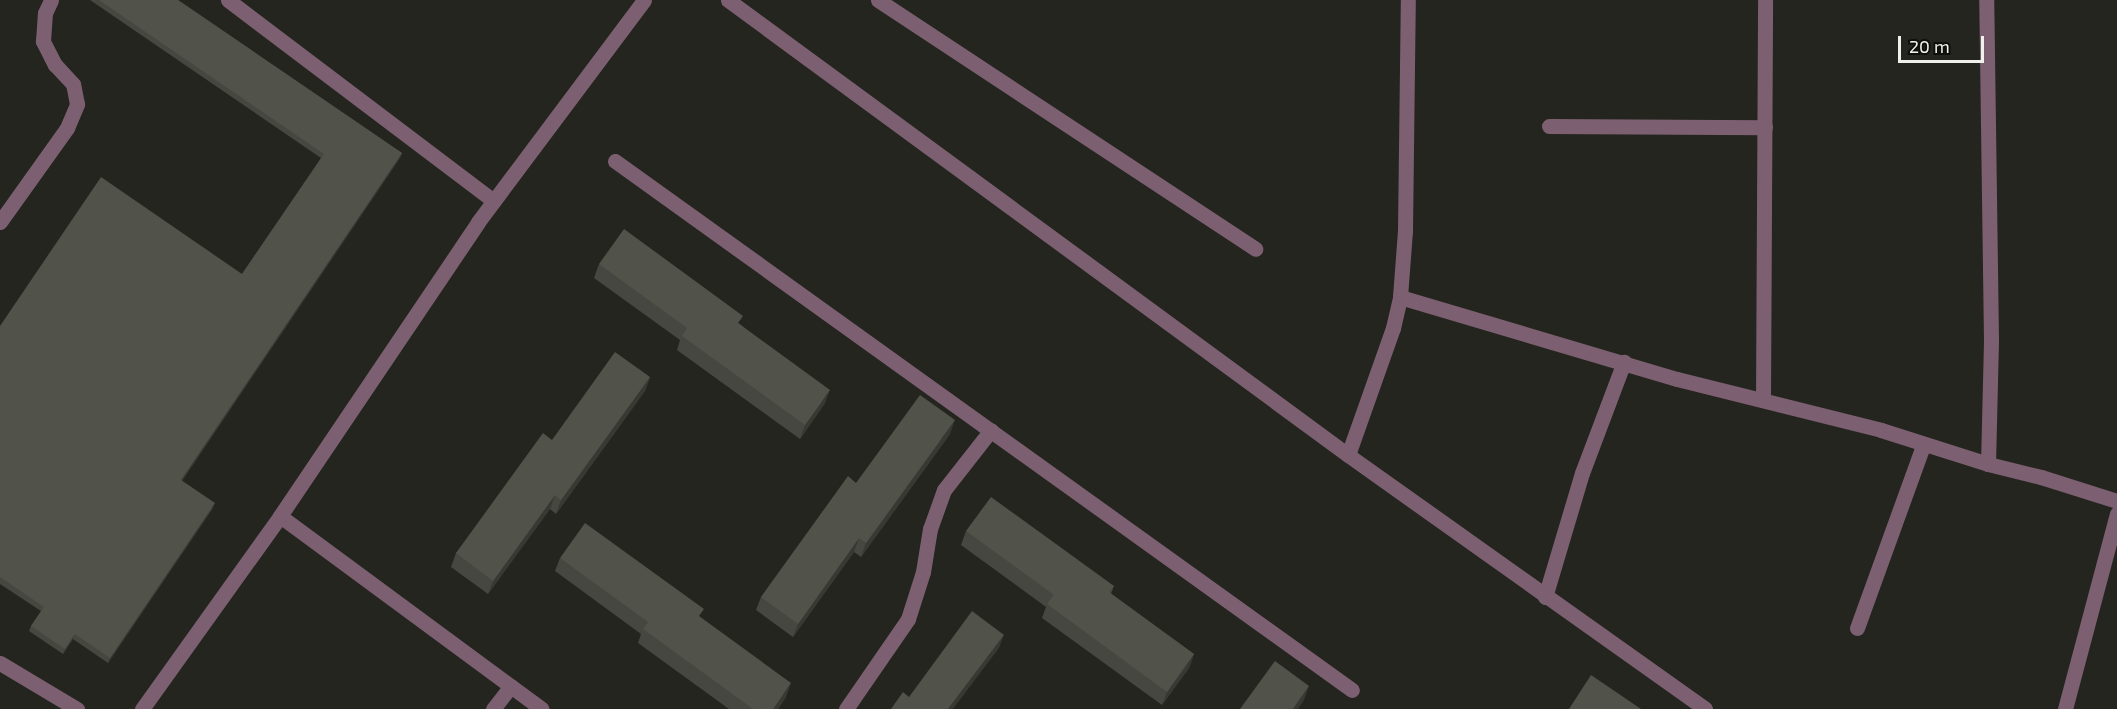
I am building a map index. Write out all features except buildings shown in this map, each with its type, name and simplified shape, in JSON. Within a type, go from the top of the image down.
[{"type":"street","points":[[0,222],[67,128],[76,104],[73,84],[55,65],[43,41],[45,13],[51,0]]},
{"type":"street","points":[[228,0],[494,201]]},
{"type":"street","points":[[142,709],[280,516],[494,201],[644,0]]},
{"type":"street","points":[[728,0],[1348,455],[1705,709]]},
{"type":"street","points":[[878,0],[1255,249]]},
{"type":"street","points":[[1348,455],[1390,337],[1400,297],[1406,231],[1408,0]]},
{"type":"street","points":[[1763,400],[1765,0]]},
{"type":"street","points":[[1986,0],[1991,329],[1988,464]]},
{"type":"street","points":[[1549,126],[1765,127]]},
{"type":"street","points":[[615,161],[1352,690]]},
{"type":"street","points":[[1400,297],[1624,362],[1881,430],[1923,446],[2041,477],[2117,501]]},
{"type":"street","points":[[1545,597],[1582,473],[1624,362]]},
{"type":"street","points":[[846,709],[908,619],[923,572],[930,529],[944,490],[991,430]]},
{"type":"street","points":[[1857,628],[1923,446]]},
{"type":"street","points":[[2065,709],[2117,514]]},
{"type":"street","points":[[280,516],[542,709]]},
{"type":"street","points":[[0,663],[77,709]]},
{"type":"street","points":[[493,709],[512,687]]}]
